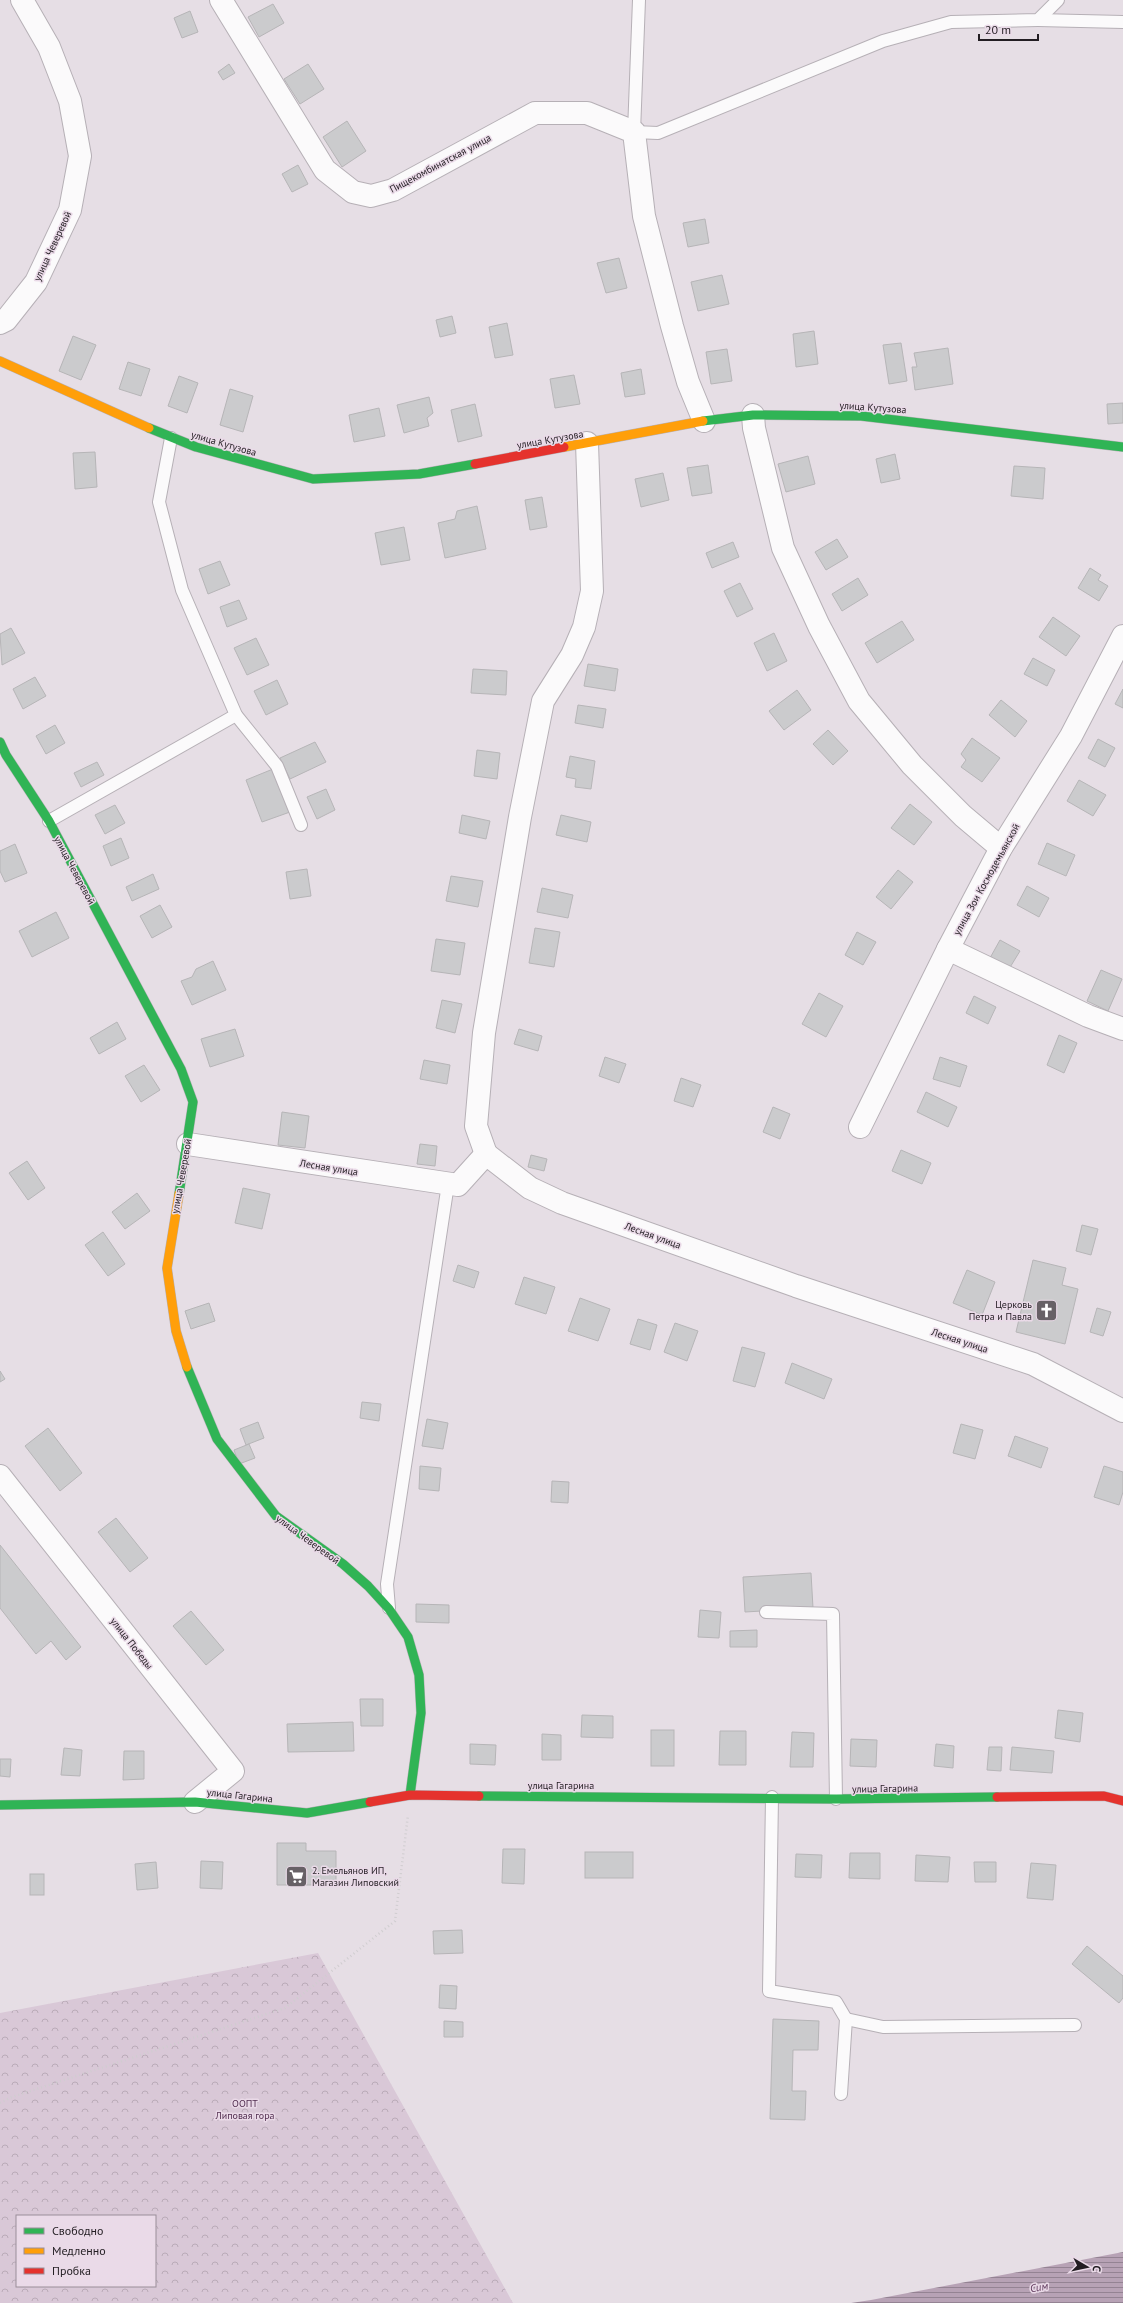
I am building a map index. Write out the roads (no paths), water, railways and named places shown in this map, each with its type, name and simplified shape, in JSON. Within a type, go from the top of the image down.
[{"type":"street","name":"улица Чеверевой","points":[[0,323],[6,320],[40,274],[70,210],[80,156],[70,101],[49,47],[22,0]]},
{"type":"street","name":"Пищекомбинатская улица","points":[[221,0],[325,170],[353,192],[371,196],[393,190],[535,113],[586,113],[634,132]]},
{"type":"street","points":[[634,132],[644,216],[688,382],[704,421]]},
{"type":"street","name":"улица Кутузова","points":[[0,361],[171,438],[196,447],[313,479],[419,474],[704,421],[753,415],[861,416],[1123,447]]},
{"type":"street","points":[[753,415],[756,435],[783,548],[820,626],[859,701],[912,765],[963,816],[1002,848]]},
{"type":"street","points":[[486,1154],[476,1126],[484,1033],[520,817],[543,701],[572,655],[584,627],[592,591],[587,443]]},
{"type":"street","name":"улица Зои Космодемьянской","points":[[860,1127],[948,949],[1002,848],[1071,736],[1123,636]]},
{"type":"street","name":"улица Чеверевой","points":[[2,752],[49,821],[181,1069],[193,1102],[188,1144],[172,1227],[167,1268],[176,1331],[186,1364],[217,1440],[276,1516],[343,1564],[368,1586],[389,1609],[408,1637],[419,1675],[421,1713],[410,1795]]},
{"type":"street","points":[[948,949],[1088,1016],[1123,1029]]},
{"type":"street","name":"Лесная улица","points":[[188,1144],[458,1185],[486,1154],[530,1188],[562,1203],[796,1286],[1033,1364],[1123,1411]]},
{"type":"street","name":"улица Победы","points":[[0,1476],[233,1771],[195,1802]]},
{"type":"street","name":"улица Гагарина","points":[[0,1805],[195,1802],[307,1813],[410,1795],[772,1797],[836,1799],[1104,1796],[1123,1801]]},
{"type":"lane","points":[[639,0],[634,132],[658,133],[883,41],[951,22],[1038,20],[1123,22]]},
{"type":"lane","points":[[1038,20],[1058,0]]},
{"type":"lane","points":[[171,438],[159,502],[182,590],[236,715],[277,766],[301,825]]},
{"type":"lane","points":[[49,821],[236,715]]},
{"type":"lane","points":[[389,1609],[387,1584],[448,1184]]},
{"type":"lane","points":[[766,1612],[833,1614],[836,1799]]},
{"type":"lane","points":[[772,1797],[769,1991],[836,2002],[846,2019],[842,2094]]},
{"type":"lane","points":[[846,2019],[883,2028],[1075,2025]]},
{"type":"water","name":"Сим","points":[[1123,2252],[1123,2303],[851,2303],[871,2300]]},
{"type":"place","name":"Церковь Петра и Павла","points":[[1047,1310]]},
{"type":"place","name":"2. Емельянов ИП, Магазин Липовский","points":[[297,1876]]},
{"type":"park label","name":"ООПТ Липовая гора","points":[[245,2108]]}]
